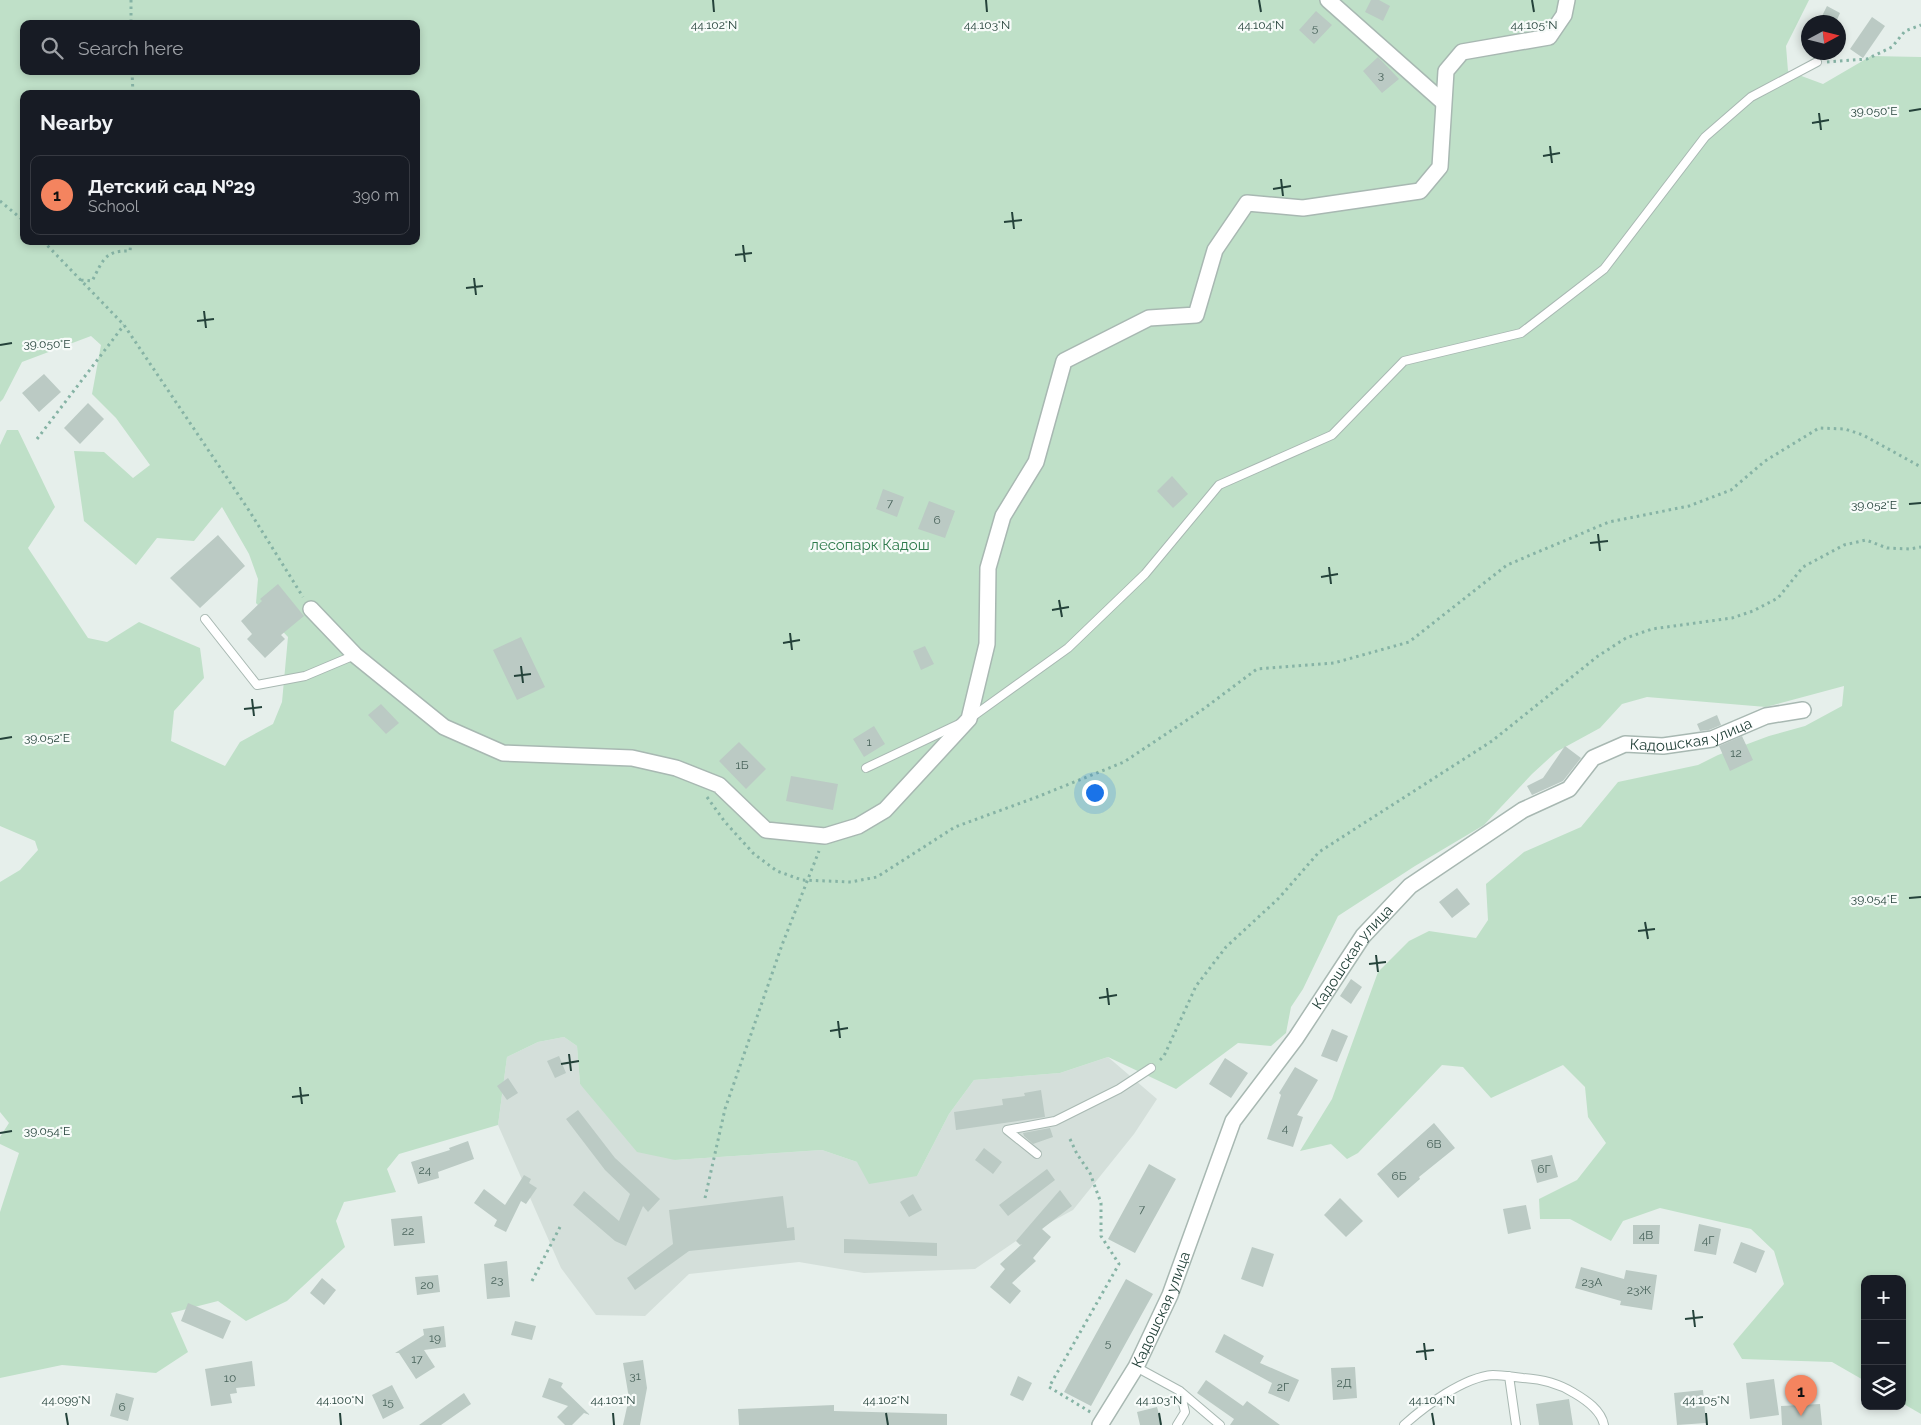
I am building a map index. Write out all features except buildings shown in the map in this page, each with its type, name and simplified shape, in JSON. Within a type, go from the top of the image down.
[{"type":"street","points":[[1328,0],[1443,102]]},
{"type":"street","points":[[311,609],[355,655],[444,727],[503,753],[632,758],[676,768],[719,785],[766,830],[825,836],[858,826],[885,810],[969,719],[987,644],[988,568],[1003,516],[1036,462],[1064,361],[1149,318],[1196,315],[1215,250],[1247,203],[1303,208],[1420,191],[1440,167],[1446,71],[1462,52],[1549,38],[1564,15],[1567,0]]},
{"type":"street","name":"Кадошская улица","points":[[1102,1422],[1136,1367],[1170,1295],[1233,1120],[1296,1038],[1363,936],[1410,886],[1523,810],[1569,789],[1593,758],[1625,744],[1663,746],[1712,739],[1766,716],[1803,710]]},
{"type":"lane","points":[[866,768],[969,719],[1068,648],[1145,574],[1219,485],[1332,435],[1404,361],[1521,333],[1604,270],[1705,137],[1751,98],[1817,62]]},
{"type":"lane","points":[[205,620],[256,685],[305,676],[355,655]]},
{"type":"lane","points":[[1036,1154],[1007,1130],[1055,1122],[1119,1089],[1151,1068]]},
{"type":"lane","points":[[1136,1367],[1180,1391],[1220,1425]]},
{"type":"lane","points":[[1404,1425],[1419,1411],[1458,1385],[1492,1375],[1532,1378],[1560,1384],[1588,1401],[1603,1419],[1604,1425]]},
{"type":"lane","points":[[1509,1376],[1516,1425]]},
{"type":"lane","points":[[1177,1425],[1185,1412],[1180,1391]]},
{"type":"path","points":[[131,0],[131,20]]},
{"type":"path","points":[[1817,62],[1867,59],[1892,47],[1905,31],[1921,25]]},
{"type":"path","points":[[132,75],[133,90]]},
{"type":"path","points":[[0,201],[20,218]]},
{"type":"path","points":[[47,245],[124,325],[250,512],[311,609]]},
{"type":"path","points":[[81,280],[92,281],[104,258],[116,251],[130,252],[131,245]]},
{"type":"path","points":[[37,439],[124,325]]},
{"type":"path","points":[[704,779],[704,791],[710,803],[754,854],[777,870],[802,880],[851,882],[877,877],[955,827],[1038,797],[1124,762],[1202,710],[1257,669],[1334,663],[1409,642],[1508,566],[1610,522],[1689,506],[1731,490],[1765,461],[1819,428],[1845,430],[1863,435],[1921,467]]},
{"type":"path","points":[[1151,1068],[1164,1056],[1196,986],[1220,955],[1279,898],[1319,852],[1492,741],[1598,656],[1626,638],[1652,629],[1732,618],[1753,611],[1778,598],[1803,567],[1844,545],[1866,540],[1887,548],[1910,549],[1921,546]]},
{"type":"path","points":[[705,1198],[725,1109],[782,945],[825,836]]},
{"type":"path","points":[[1070,1139],[1077,1154],[1090,1173],[1101,1203],[1101,1236],[1118,1264],[1049,1387],[1102,1422]]},
{"type":"path","points":[[532,1281],[560,1227]]},
{"type":"shaded area","points":[[564,1037],[577,1046],[580,1084],[675,1160],[822,1150],[857,1162],[917,1176],[949,1114],[974,1080],[1060,1073],[1108,1057],[1157,1099],[1134,1134],[1073,1210],[1016,1241],[975,1269],[864,1273],[799,1262],[689,1274],[645,1316],[596,1315],[561,1268],[498,1125],[507,1057],[538,1042]]},
{"type":"green space","name":"лесопарк Кадош","points":[[0,0],[1809,0],[1786,46],[1788,71],[1823,84],[1871,56],[1921,57],[1921,1414],[1906,1405],[1906,1275],[1861,1275],[1861,1379],[1832,1362],[1742,1359],[1733,1344],[1784,1284],[1774,1251],[1751,1229],[1660,1208],[1623,1221],[1611,1241],[1570,1219],[1540,1219],[1539,1199],[1577,1180],[1606,1143],[1588,1117],[1585,1087],[1563,1065],[1491,1098],[1463,1067],[1442,1065],[1358,1153],[1347,1159],[1331,1144],[1300,1151],[1332,1099],[1378,972],[1409,941],[1429,931],[1476,938],[1488,920],[1486,884],[1524,852],[1581,827],[1618,782],[1698,765],[1718,755],[1769,736],[1805,726],[1842,706],[1844,686],[1766,707],[1647,697],[1622,704],[1600,728],[1556,752],[1532,774],[1484,825],[1415,866],[1338,916],[1303,989],[1291,1007],[1286,1033],[1271,1046],[1238,1043],[1176,1089],[1108,1057],[1060,1073],[974,1080],[949,1114],[917,1176],[869,1184],[857,1162],[822,1150],[675,1160],[637,1152],[580,1084],[577,1046],[564,1037],[538,1042],[507,1057],[498,1125],[399,1154],[387,1169],[396,1192],[344,1202],[336,1221],[345,1247],[287,1301],[246,1321],[218,1301],[171,1313],[188,1352],[156,1373],[62,1365],[0,1378],[0,1212],[19,1153],[0,1144],[0,1137],[9,1123],[0,1112],[0,882],[20,870],[38,850],[35,841],[0,826],[0,445],[7,430],[18,430],[55,507],[28,548],[88,638],[107,642],[139,622],[200,648],[204,678],[174,711],[171,741],[225,766],[240,742],[273,724],[282,702],[288,637],[256,603],[258,579],[249,554],[222,507],[194,541],[157,538],[136,565],[84,521],[74,451],[104,452],[133,478],[150,465],[116,418],[92,394],[101,345],[91,336],[22,362],[0,402]]},
{"type":"place","name":"Детский сад №29","points":[[1801,1416]]}]
